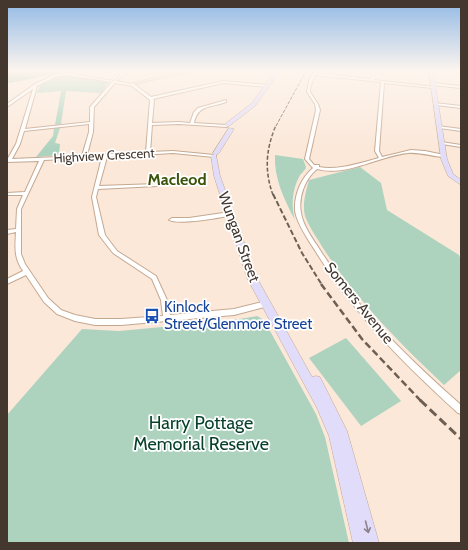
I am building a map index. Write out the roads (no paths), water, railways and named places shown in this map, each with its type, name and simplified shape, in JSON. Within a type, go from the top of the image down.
[{"type":"street","points":[[7,106],[19,97]]},
{"type":"street","points":[[8,161],[18,146],[33,97]]},
{"type":"street","points":[[84,157],[90,135],[93,105],[102,97]]},
{"type":"street","points":[[148,153],[152,98],[158,97]]},
{"type":"street","name":"Wungan Street","points":[[259,97],[254,104],[229,126],[217,154],[215,166],[252,278],[321,404],[335,436],[361,543]]},
{"type":"street","points":[[310,97],[317,105],[318,110],[308,157],[318,168],[331,170],[409,152],[444,157]]},
{"type":"street","points":[[381,158],[377,151],[382,97]]},
{"type":"street","points":[[435,97],[448,175],[461,184]]},
{"type":"street","points":[[192,124],[193,115],[197,110],[225,100]]},
{"type":"street","points":[[436,104],[461,107]]},
{"type":"street","points":[[22,130],[91,123]]},
{"type":"street","points":[[150,124],[229,126]]},
{"type":"street","points":[[439,127],[461,130]]},
{"type":"street","points":[[442,143],[461,146]]},
{"type":"street","name":"Highview Crescent","points":[[8,161],[177,152],[217,154]]},
{"type":"street","points":[[105,155],[94,201],[100,228],[105,241],[115,252],[154,278],[164,300],[167,318]]},
{"type":"street","points":[[42,159],[19,209],[18,254],[27,272],[49,303],[59,312],[75,318],[106,323],[234,312],[266,304]]},
{"type":"street","name":"Somers Avenue","points":[[318,168],[307,176],[303,182],[298,212],[302,222],[324,260],[348,294],[385,337],[461,410]]},
{"type":"street","points":[[96,188],[157,185]]},
{"type":"street","points":[[7,194],[26,193]]},
{"type":"street","points":[[172,220],[189,220],[230,214]]},
{"type":"street","points":[[7,232],[18,230]]},
{"type":"street","points":[[7,282],[27,272]]},
{"type":"street","name":"Wungan Street","points":[[279,327],[291,340],[334,416],[348,453],[371,543]]},
{"type":"railway","points":[[276,126],[292,97]]},
{"type":"railway","points":[[273,195],[268,177],[267,160],[270,143],[276,125]]},
{"type":"railway","points":[[273,194],[302,253],[322,285]]},
{"type":"railway","points":[[321,284],[362,339],[421,400]]},
{"type":"railway","points":[[421,400],[461,439]]},
{"type":"place","name":"Kinlock Street/Glenmore Street","points":[[152,316]]},
{"type":"district","name":"Macleod","points":[[177,179]]},
{"type":"park label","name":"Harry Pottage Memorial Reserve","points":[[201,433]]}]
